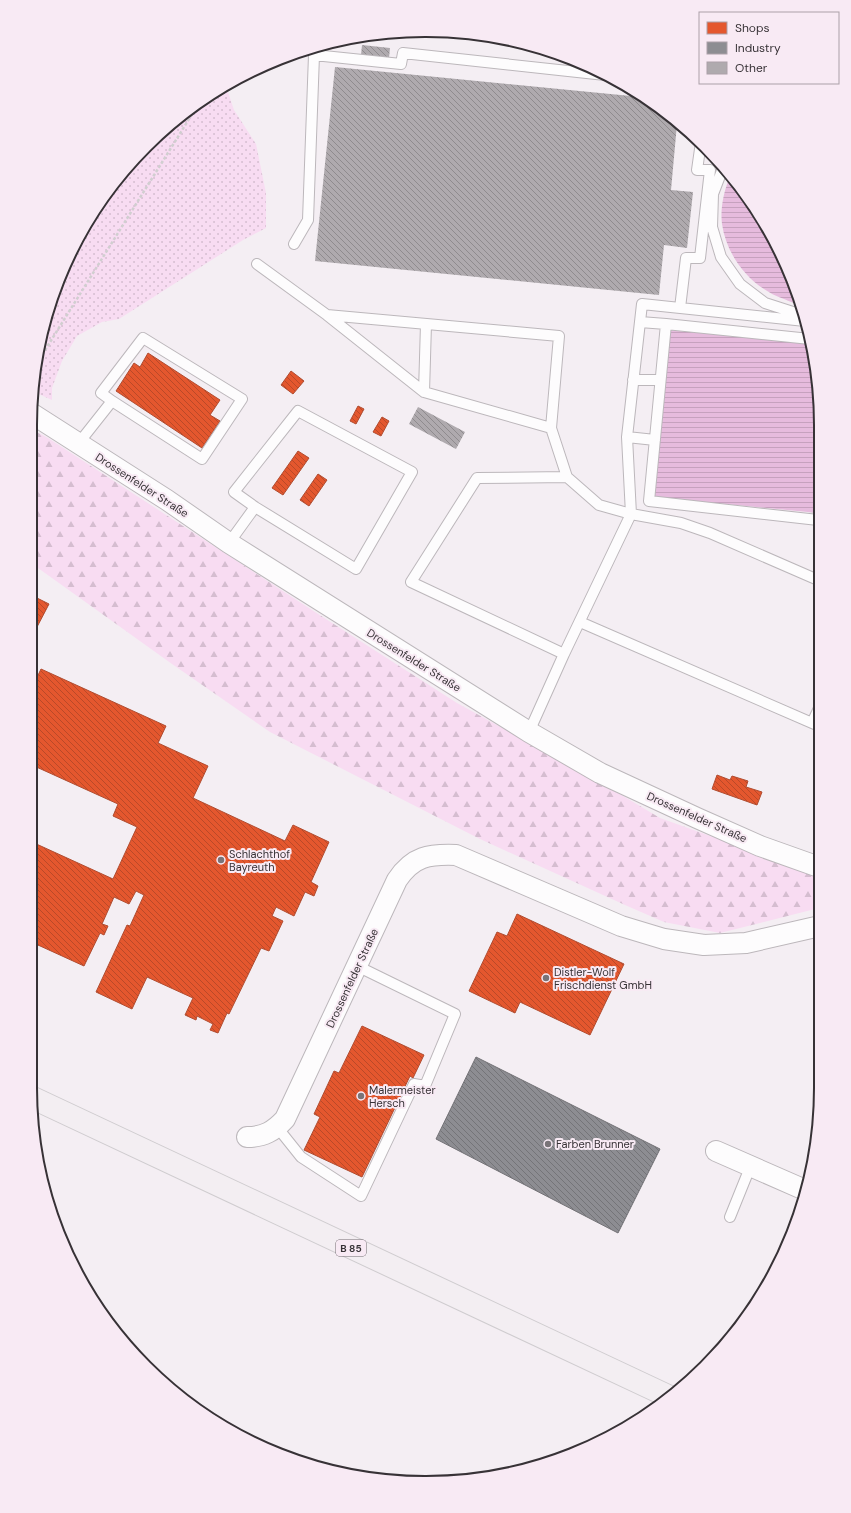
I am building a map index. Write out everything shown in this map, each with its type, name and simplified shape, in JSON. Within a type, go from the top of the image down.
[{"type":"main road","name":"B 85","points":[[37,1100],[664,1394]]},
{"type":"street","name":"Drossenfelder Straße","points":[[37,417],[167,500],[229,543],[529,732],[600,773],[760,846],[814,865]]},
{"type":"street","name":"Drossenfelder Straße","points":[[247,1136],[258,1137],[277,1127],[285,1119],[397,880],[405,869],[419,858],[439,854],[456,855],[621,926],[664,939],[704,945],[746,943],[814,927]]},
{"type":"street","points":[[716,1151],[801,1188]]},
{"type":"lane","points":[[294,244],[308,220],[314,55],[401,64],[404,53],[588,73]]},
{"type":"lane","points":[[700,151],[697,170],[710,170],[712,227],[721,257],[740,284],[765,303],[798,315]]},
{"type":"lane","points":[[680,308],[686,258],[700,258],[710,194],[721,172]]},
{"type":"lane","points":[[256,264],[327,315],[424,392],[551,428]]},
{"type":"lane","points":[[529,732],[564,654],[631,514],[627,437],[642,304],[779,318],[798,316]]},
{"type":"lane","points":[[327,315],[559,336],[551,428],[567,477],[598,505],[631,514],[681,523],[710,532],[814,578]]},
{"type":"lane","points":[[777,336],[779,318]]},
{"type":"lane","points":[[640,322],[804,339]]},
{"type":"lane","points":[[424,392],[426,324]]},
{"type":"lane","points":[[666,324],[649,501],[814,520]]},
{"type":"lane","points":[[143,338],[242,398],[202,459],[112,401],[101,393],[143,338]]},
{"type":"lane","points":[[633,380],[660,380]]},
{"type":"lane","points":[[78,444],[112,401]]},
{"type":"lane","points":[[298,411],[412,472],[356,569],[255,507],[234,492],[298,411]]},
{"type":"lane","points":[[627,437],[655,440]]},
{"type":"lane","points":[[564,654],[411,582],[477,478],[567,477]]},
{"type":"lane","points":[[229,543],[255,507]]},
{"type":"lane","points":[[580,622],[814,724]]},
{"type":"lane","points":[[277,1127],[301,1156],[361,1196],[414,1084],[425,1086],[455,1014],[357,966]]},
{"type":"lane","points":[[730,1217],[751,1166]]},
{"type":"path","points":[[44,352],[191,115]]},
{"type":"green space","points":[[228,91],[234,110],[256,144],[266,193],[266,228],[243,240],[119,319],[102,322],[77,336],[62,361],[52,388],[52,400],[38,394],[44,350],[50,325],[67,277],[89,231],[102,210],[133,169],[169,133],[189,117]]},
{"type":"green space","points":[[37,432],[457,703],[598,781],[660,818],[794,866],[814,872],[814,909],[720,933],[664,922],[480,839],[270,732],[37,567]]},
{"type":"shaded area","points":[[728,182],[762,231],[774,254],[794,303],[772,294],[762,287],[743,270],[735,260],[729,249],[722,224],[723,200]]},
{"type":"shaded area","points":[[669,330],[805,343],[811,375],[813,400],[814,513],[653,497]]},
{"type":"building: Shops","points":[[148,353],[220,400],[210,415],[220,421],[202,448],[116,391],[134,363],[140,367]]},
{"type":"building: Shops","points":[[291,371],[304,381],[293,394],[281,385]]},
{"type":"building: Shops","points":[[358,406],[364,409],[356,424],[350,421]]},
{"type":"building: Shops","points":[[382,417],[389,421],[381,436],[373,432]]},
{"type":"building: Shops","points":[[298,451],[309,458],[283,495],[272,488]]},
{"type":"building: Shops","points":[[318,474],[327,480],[309,506],[300,500]]},
{"type":"building: Shops","points":[[37,598],[49,604],[37,627]]},
{"type":"building: Shops","name":"Schlachthof Bayreuth","points":[[41,669],[166,726],[158,743],[208,766],[193,798],[285,841],[293,825],[329,842],[311,882],[318,886],[314,896],[305,892],[294,916],[276,907],[272,916],[283,921],[269,951],[261,948],[229,1014],[227,1013],[218,1033],[210,1030],[213,1024],[197,1016],[196,1020],[185,1015],[193,998],[147,977],[132,1009],[96,992],[127,925],[130,926],[144,895],[136,891],[129,904],[114,897],[102,924],[108,926],[104,935],[100,933],[84,966],[38,945],[37,948],[37,844],[113,879],[137,827],[113,816],[118,804],[37,767],[37,677]]},
{"type":"building: Shops","points":[[717,775],[730,780],[732,776],[748,781],[746,787],[762,792],[757,805],[712,789]]},
{"type":"building: Shops","name":"Distler-Wolf Frischdienst GmbH","points":[[517,914],[624,964],[590,1035],[520,1002],[515,1013],[469,991],[497,932],[507,936]]},
{"type":"building: Shops","name":"Malermeister Hersch","points":[[362,1026],[424,1055],[413,1078],[410,1076],[362,1177],[304,1150],[320,1117],[314,1114],[334,1071],[339,1073]]},
{"type":"building: Industry","name":"Farben Brunner","points":[[476,1057],[660,1149],[618,1233],[436,1139]]},
{"type":"building: Other","points":[[362,45],[390,48],[389,58],[361,55]]},
{"type":"building: Other","points":[[335,67],[631,96],[677,129],[671,190],[693,192],[687,248],[664,245],[659,295],[315,261]]},
{"type":"building: Other","points":[[418,407],[465,432],[456,449],[409,424]]},
{"type":"place","name":"Schlachthof Bayreuth","points":[[221,860]]},
{"type":"place","name":"Distler-Wolf Frischdienst GmbH","points":[[546,978]]},
{"type":"place","name":"Malermeister Hersch","points":[[361,1096]]},
{"type":"place","name":"Farben Brunner","points":[[548,1144]]}]
